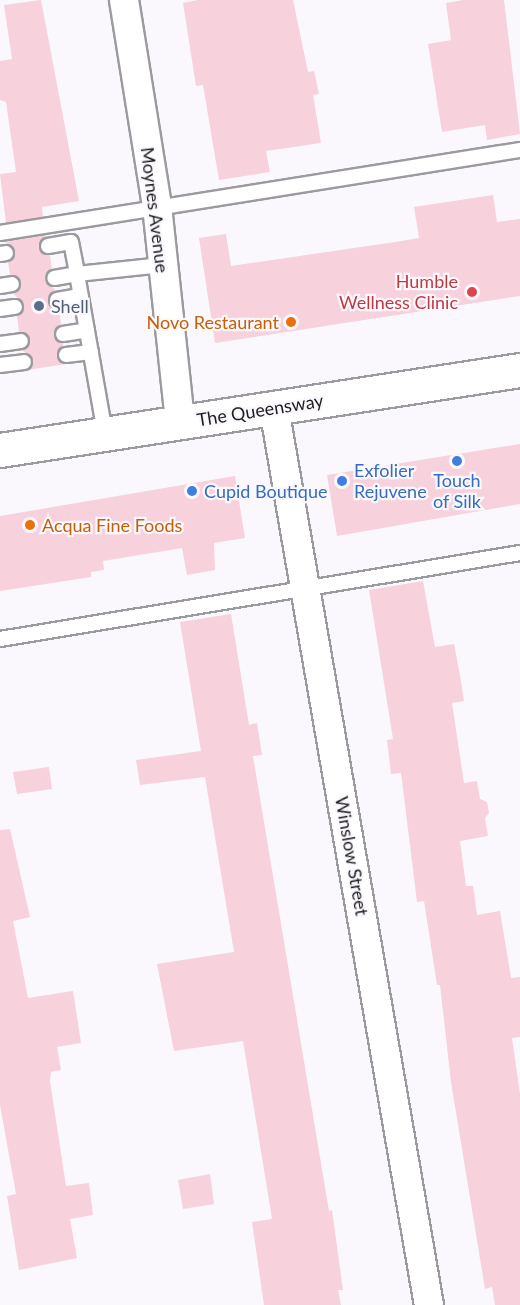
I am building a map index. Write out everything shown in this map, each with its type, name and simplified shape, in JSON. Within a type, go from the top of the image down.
[{"type":"main road","name":"The Queensway","points":[[0,450],[520,370]]},
{"type":"street","name":"Moynes Avenue","points":[[124,0],[157,206],[180,422]]},
{"type":"street","name":"Winslow Street","points":[[274,408],[429,1305]]},
{"type":"lane","points":[[0,233],[157,206],[520,150]]},
{"type":"lane","points":[[48,246],[70,242],[105,433]]},
{"type":"lane","points":[[54,278],[162,266]]},
{"type":"lane","points":[[57,300],[80,296]]},
{"type":"lane","points":[[0,309],[15,307]]},
{"type":"lane","points":[[63,334],[87,330]]},
{"type":"lane","points":[[0,344],[21,341]]},
{"type":"lane","points":[[66,355],[91,352]]},
{"type":"lane","points":[[0,365],[24,362]]},
{"type":"lane","points":[[0,639],[305,586],[520,553]]},
{"type":"building","points":[[41,0],[79,201],[42,207],[43,217],[6,223],[0,174],[16,172],[6,102],[0,100],[0,61],[12,59],[4,5]]},
{"type":"building","points":[[198,0],[293,0],[308,72],[314,71],[319,94],[313,95],[321,143],[266,151],[270,172],[219,180],[203,85],[196,86],[183,3]]},
{"type":"building","points":[[463,0],[504,0],[520,134],[487,140],[485,125],[442,132],[428,44],[451,40],[446,3]]},
{"type":"building","points":[[493,195],[497,222],[520,219],[520,296],[215,343],[199,238],[226,234],[231,266],[419,238],[414,207]]},
{"type":"building","points":[[47,235],[39,247],[50,255],[52,269],[45,279],[56,291],[48,301],[59,309],[61,325],[54,335],[64,343],[57,355],[66,364],[27,370],[33,360],[22,350],[30,339],[19,332],[17,316],[24,305],[13,293],[21,282],[10,275],[8,262],[15,252],[5,242]]},
{"type":"building","points":[[520,444],[520,504],[337,536],[327,475]]},
{"type":"building","points":[[235,476],[245,538],[214,543],[215,570],[187,575],[182,548],[103,561],[104,570],[91,572],[91,577],[0,591],[0,516]]},
{"type":"building","points":[[423,581],[435,647],[454,644],[464,701],[452,703],[464,783],[477,781],[480,799],[487,802],[489,813],[485,818],[488,836],[460,841],[466,886],[473,886],[477,915],[500,911],[511,978],[520,977],[520,1037],[512,1038],[520,1094],[520,1305],[495,1305],[492,1287],[485,1289],[451,1082],[440,985],[437,985],[424,901],[417,902],[401,773],[391,774],[387,740],[393,739],[369,590]]},
{"type":"building","points":[[231,614],[249,725],[257,723],[262,755],[253,756],[329,1211],[332,1210],[343,1290],[338,1290],[341,1305],[264,1305],[252,1222],[272,1219],[243,1041],[174,1051],[157,964],[234,952],[205,777],[140,785],[136,760],[201,751],[180,622]]},
{"type":"building","points":[[49,767],[52,789],[17,794],[13,772]]},
{"type":"building","points":[[10,829],[30,917],[13,921],[28,998],[73,991],[81,1043],[57,1047],[61,1070],[51,1072],[50,1081],[66,1186],[89,1183],[93,1215],[70,1219],[77,1258],[19,1270],[7,1196],[16,1194],[0,1105],[0,830]]},
{"type":"building","points":[[210,1174],[214,1204],[183,1209],[178,1180]]},
{"type":"place","name":"Humble Wellness Clinic","points":[[472,292]]},
{"type":"place","name":"Shell","points":[[39,306]]},
{"type":"place","name":"Novo Restaurant","points":[[291,322]]},
{"type":"place","name":"Touch of Silk","points":[[457,461]]},
{"type":"place","name":"Exfolier Rejuvene","points":[[342,481]]},
{"type":"place","name":"Cupid Boutique","points":[[192,491]]},
{"type":"place","name":"Acqua Fine Foods","points":[[30,525]]}]
